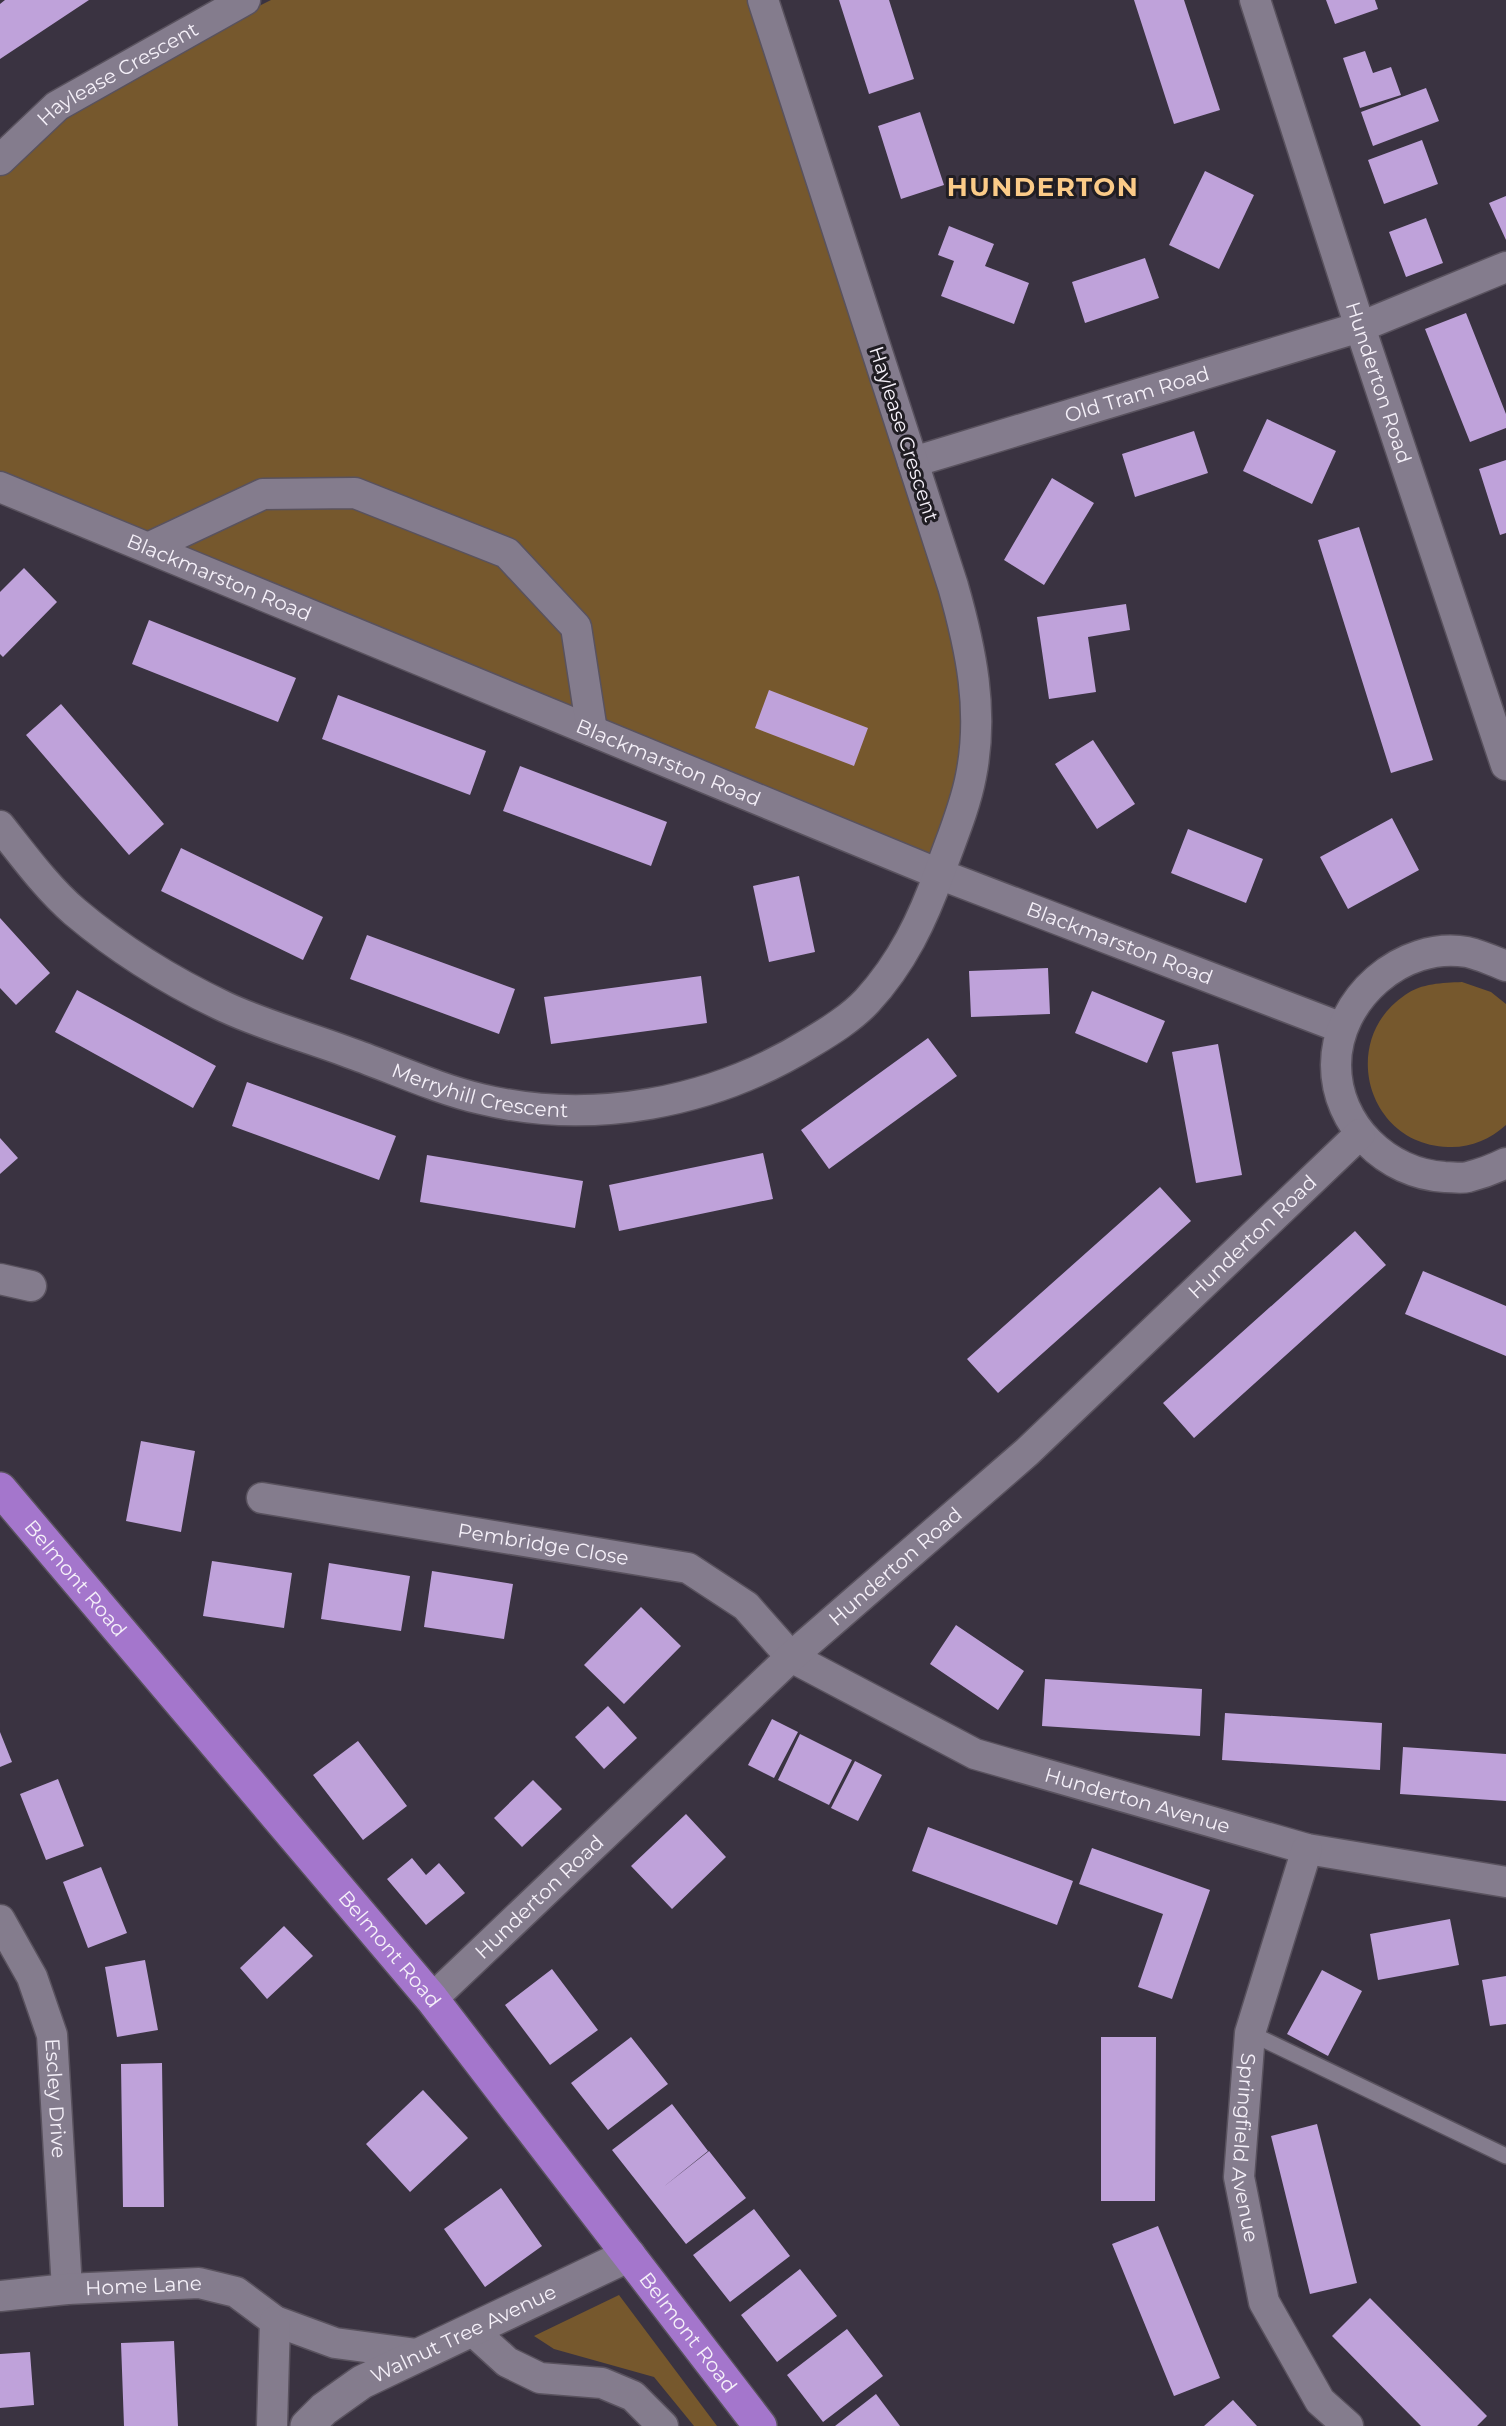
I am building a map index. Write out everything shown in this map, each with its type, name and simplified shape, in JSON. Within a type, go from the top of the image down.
[{"type":"highway","name":"Belmont Road","points":[[0,1489],[432,1999],[760,2426]]},
{"type":"street","name":"Haylease Crescent","points":[[0,160],[57,106],[245,0]]},
{"type":"street","name":"Haylease Crescent","points":[[763,0],[968,638],[976,692],[976,733],[971,778],[939,874]]},
{"type":"street","name":"Hunderton Road","points":[[1255,0],[1360,327],[1506,765]]},
{"type":"street","name":"Old Tram Road","points":[[913,462],[1360,327],[1506,267]]},
{"type":"street","name":"Blackmarston Road","points":[[0,488],[939,874],[1342,1028]]},
{"type":"street","points":[[150,548],[263,494],[355,493],[507,553],[576,627],[592,731]]},
{"type":"street","name":"Merryhill Crescent","points":[[0,826],[73,910],[164,976],[228,1009],[478,1099],[550,1108],[598,1109],[661,1103],[702,1093],[746,1076],[804,1047],[838,1026],[866,1003],[895,967],[918,927],[939,874]]},
{"type":"street","points":[[1506,966],[1467,952],[1426,953],[1390,969],[1360,994],[1342,1028],[1336,1065],[1343,1102],[1360,1134],[1389,1161],[1425,1176],[1466,1178],[1506,1163]]},
{"type":"street","name":"Hunderton Road","points":[[432,1999],[791,1657],[1027,1452],[1360,1134]]},
{"type":"street","points":[[0,1279],[31,1286]]},
{"type":"street","name":"Pembridge Close","points":[[262,1498],[688,1568],[746,1606],[791,1657]]},
{"type":"street","name":"Hunderton Avenue","points":[[791,1657],[975,1754],[1307,1849],[1506,1882]]},
{"type":"street","name":"Springfield Avenue","points":[[1307,1849],[1250,2033],[1239,2177],[1264,2302],[1320,2401],[1348,2426]]},
{"type":"street","name":"Escley Drive","points":[[0,1920],[32,1977],[52,2035],[67,2289]]},
{"type":"street","name":"Walnut Tree Avenue","points":[[307,2426],[324,2409],[362,2382],[629,2255]]},
{"type":"street","name":"Home Lane","points":[[0,2296],[67,2289],[199,2283],[236,2292],[275,2321],[335,2343],[417,2354]]},
{"type":"street","points":[[272,2426],[275,2321]]},
{"type":"street","points":[[473,2331],[507,2362],[540,2378],[602,2383],[633,2396],[663,2426]]},
{"type":"lane","points":[[1250,2033],[1506,2156]]},
{"type":"shaded area","points":[[271,0],[759,0],[913,462],[977,733],[939,874],[0,490],[0,173],[57,106]]},
{"type":"shaded area","points":[[1462,982],[1491,992],[1506,1004],[1506,1125],[1479,1142],[1448,1147],[1420,1142],[1398,1129],[1381,1110],[1371,1087],[1368,1062],[1372,1037],[1384,1014],[1405,995],[1425,986]]},
{"type":"shaded area","points":[[619,2295],[717,2426],[694,2426],[654,2377],[554,2349],[534,2336]]},
{"type":"building","points":[[5,0],[89,0],[0,59],[0,4]]},
{"type":"building","points":[[839,0],[889,0],[914,79],[869,94]]},
{"type":"building","points":[[1134,0],[1184,0],[1220,110],[1174,124]]},
{"type":"building","points":[[1326,0],[1375,0],[1378,9],[1335,24]]},
{"type":"building","points":[[1365,51],[1373,73],[1391,67],[1401,95],[1360,108],[1343,58]]},
{"type":"building","points":[[1426,88],[1439,121],[1373,146],[1361,112]]},
{"type":"building","points":[[920,112],[944,185],[901,199],[878,126]]},
{"type":"building","points":[[1422,140],[1438,184],[1384,204],[1368,160]]},
{"type":"building","points":[[1205,171],[1254,195],[1219,269],[1169,245]]},
{"type":"building","points":[[1506,196],[1506,240],[1489,203]]},
{"type":"building","points":[[1426,218],[1443,263],[1406,277],[1389,232]]},
{"type":"building","points":[[949,226],[994,244],[985,266],[1029,283],[1014,324],[941,296],[954,261],[938,255]]},
{"type":"building","points":[[1145,258],[1159,298],[1085,323],[1072,282]]},
{"type":"building","points":[[1466,313],[1506,414],[1506,428],[1470,442],[1425,329]]},
{"type":"building","points":[[1267,419],[1336,451],[1312,504],[1243,471]]},
{"type":"building","points":[[1194,431],[1208,473],[1135,497],[1122,454]]},
{"type":"building","points":[[1506,460],[1506,533],[1500,535],[1479,469]]},
{"type":"building","points":[[1052,478],[1094,503],[1044,585],[1004,560]]},
{"type":"building","points":[[1359,527],[1433,760],[1391,773],[1318,540]]},
{"type":"building","points":[[24,568],[57,602],[3,657],[0,654],[0,592]]},
{"type":"building","points":[[1126,604],[1130,630],[1088,637],[1096,692],[1049,699],[1037,617]]},
{"type":"building","points":[[149,620],[296,678],[278,722],[132,664]]},
{"type":"building","points":[[769,690],[868,728],[854,766],[755,728]]},
{"type":"building","points":[[338,695],[486,751],[470,795],[322,739]]},
{"type":"building","points":[[61,704],[164,824],[129,855],[26,735]]},
{"type":"building","points":[[1093,740],[1135,804],[1097,829],[1055,764]]},
{"type":"building","points":[[520,766],[667,822],[651,866],[503,811]]},
{"type":"building","points":[[1392,818],[1419,870],[1348,909],[1320,857]]},
{"type":"building","points":[[1188,829],[1263,859],[1246,903],[1171,873]]},
{"type":"building","points":[[181,848],[323,917],[303,960],[161,891]]},
{"type":"building","points":[[799,876],[815,952],[769,962],[753,886]]},
{"type":"building","points":[[0,918],[50,973],[16,1005],[0,988]]},
{"type":"building","points":[[367,935],[515,989],[499,1034],[350,979]]},
{"type":"building","points":[[1048,968],[1050,1014],[971,1017],[969,971]]},
{"type":"building","points":[[701,976],[707,1023],[551,1044],[544,997]]},
{"type":"building","points":[[77,990],[216,1066],[193,1108],[55,1032]]},
{"type":"building","points":[[1092,991],[1165,1021],[1147,1063],[1075,1033]]},
{"type":"building","points":[[928,1038],[957,1076],[829,1169],[801,1130]]},
{"type":"building","points":[[1218,1044],[1242,1175],[1196,1183],[1172,1052]]},
{"type":"building","points":[[247,1082],[396,1136],[379,1180],[232,1126]]},
{"type":"building","points":[[0,1138],[18,1158],[0,1174]]},
{"type":"building","points":[[763,1153],[773,1199],[619,1231],[609,1185]]},
{"type":"building","points":[[427,1155],[583,1181],[575,1228],[420,1202]]},
{"type":"building","points":[[1160,1187],[1191,1221],[998,1393],[967,1359]]},
{"type":"building","points":[[1355,1231],[1386,1265],[1194,1438],[1163,1403]]},
{"type":"building","points":[[1423,1271],[1506,1306],[1506,1356],[1405,1314]]},
{"type":"building","points":[[141,1441],[195,1451],[181,1532],[126,1521]]},
{"type":"building","points":[[212,1561],[292,1573],[284,1628],[203,1616]]},
{"type":"building","points":[[329,1563],[410,1576],[401,1631],[321,1619]]},
{"type":"building","points":[[432,1571],[513,1584],[504,1639],[424,1627]]},
{"type":"building","points":[[641,1607],[681,1646],[624,1704],[584,1665]]},
{"type":"building","points":[[956,1625],[1024,1671],[998,1710],[930,1664]]},
{"type":"building","points":[[1045,1679],[1202,1689],[1200,1736],[1042,1726]]},
{"type":"building","points":[[608,1706],[637,1738],[604,1769],[575,1737]]},
{"type":"building","points":[[1225,1713],[1382,1723],[1380,1770],[1222,1760]]},
{"type":"building","points":[[772,1719],[798,1732],[774,1778],[748,1765]]},
{"type":"building","points":[[0,1732],[12,1762],[0,1767]]},
{"type":"building","points":[[800,1734],[852,1760],[829,1805],[778,1780]]},
{"type":"building","points":[[358,1741],[407,1806],[363,1840],[313,1775]]},
{"type":"building","points":[[1403,1747],[1506,1754],[1506,1801],[1400,1794]]},
{"type":"building","points":[[855,1761],[882,1775],[858,1821],[831,1808]]},
{"type":"building","points":[[58,1779],[84,1846],[46,1860],[20,1794]]},
{"type":"building","points":[[533,1780],[562,1809],[522,1847],[494,1818]]},
{"type":"building","points":[[686,1814],[726,1857],[672,1909],[631,1866]]},
{"type":"building","points":[[928,1827],[1073,1881],[1057,1925],[912,1871]]},
{"type":"building","points":[[1092,1848],[1210,1890],[1172,1999],[1138,1987],[1163,1914],[1079,1884]]},
{"type":"building","points":[[412,1858],[426,1875],[439,1863],[465,1893],[426,1925],[387,1879]]},
{"type":"building","points":[[101,1867],[127,1933],[88,1948],[63,1882]]},
{"type":"building","points":[[1450,1919],[1459,1965],[1378,1980],[1370,1934]]},
{"type":"building","points":[[284,1926],[313,1956],[267,1999],[240,1968]]},
{"type":"building","points":[[145,1960],[158,2030],[117,2037],[105,1967]]},
{"type":"building","points":[[552,1969],[598,2030],[550,2065],[505,2005]]},
{"type":"building","points":[[1322,1970],[1362,1991],[1328,2056],[1287,2034]]},
{"type":"building","points":[[1506,1976],[1506,2024],[1490,2026],[1482,1980]]},
{"type":"building","points":[[631,2037],[668,2084],[608,2130],[571,2083]]},
{"type":"building","points":[[1101,2037],[1156,2037],[1155,2201],[1101,2201]]},
{"type":"building","points":[[162,2063],[164,2207],[123,2207],[121,2064]]},
{"type":"building","points":[[423,2090],[468,2138],[410,2192],[366,2144]]},
{"type":"building","points":[[672,2104],[708,2151],[662,2188],[709,2151],[746,2198],[686,2244],[612,2150]]},
{"type":"building","points":[[1317,2124],[1357,2283],[1310,2294],[1271,2136]]},
{"type":"building","points":[[501,2188],[542,2246],[485,2287],[444,2229]]},
{"type":"building","points":[[754,2209],[790,2256],[730,2302],[693,2255]]},
{"type":"building","points":[[1158,2226],[1220,2378],[1174,2396],[1112,2244]]},
{"type":"building","points":[[800,2269],[837,2316],[777,2362],[741,2315]]},
{"type":"building","points":[[1370,2298],[1487,2416],[1477,2426],[1421,2426],[1332,2336]]},
{"type":"building","points":[[847,2329],[883,2376],[823,2422],[787,2375]]},
{"type":"building","points":[[174,2341],[178,2426],[124,2426],[121,2343]]},
{"type":"building","points":[[30,2352],[34,2405],[0,2408],[0,2354]]},
{"type":"building","points":[[876,2394],[900,2426],[835,2426]]},
{"type":"building","points":[[1233,2400],[1257,2426],[1204,2426]]},
{"type":"district","name":"HUNDERTON","points":[[1043,187]]}]
